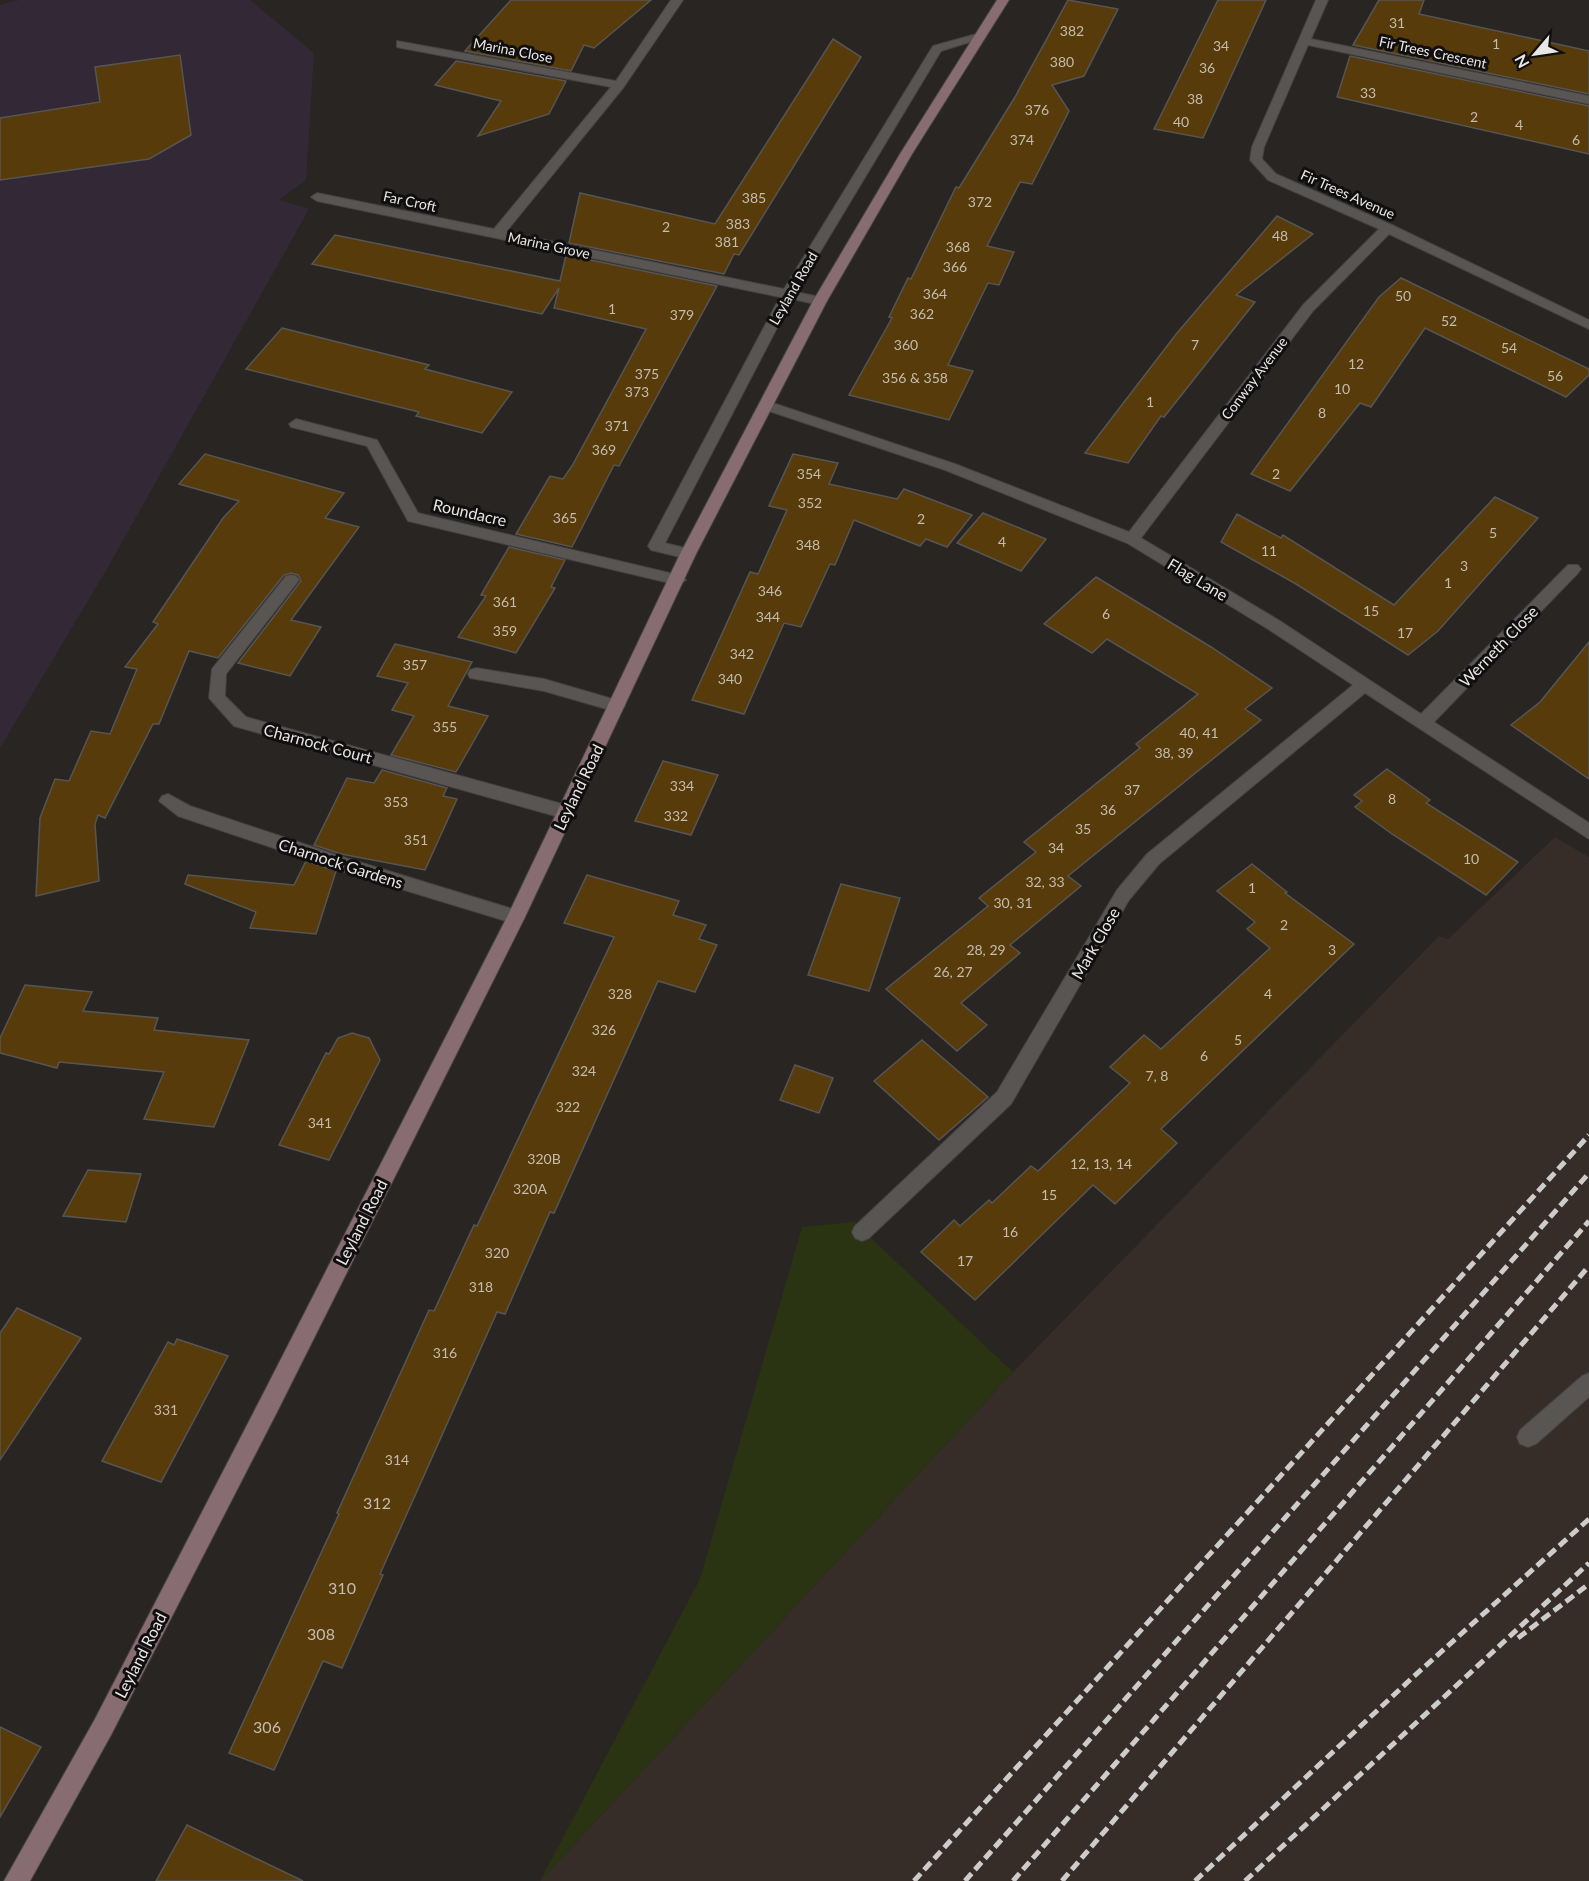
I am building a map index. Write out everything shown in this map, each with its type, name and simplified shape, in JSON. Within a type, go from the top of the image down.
[{"type":"main road","name":"Leyland Road","points":[[16,1881],[103,1727],[516,917],[678,580],[688,554],[768,405],[820,301],[906,154],[1003,0]]},
{"type":"street","name":"Marina Grove","points":[[677,0],[619,85],[497,234],[820,301]]},
{"type":"street","name":"Fir Trees Avenue","points":[[1322,0],[1258,147],[1256,160],[1272,177],[1387,228],[1589,325]]},
{"type":"street","name":"Leyland Road","points":[[688,554],[656,546],[788,294],[937,49],[980,37]]},
{"type":"street","name":"Fir Trees Crescent","points":[[1306,41],[1589,100]]},
{"type":"street","name":"Marina Close","points":[[401,44],[619,85]]},
{"type":"street","name":"Far Croft","points":[[317,197],[497,234]]},
{"type":"street","name":"Conway Avenue","points":[[1132,539],[1308,308],[1387,228]]},
{"type":"street","name":"Flag Lane","points":[[768,405],[950,467],[1132,539],[1274,625],[1589,832]]},
{"type":"street","name":"Roundacre","points":[[296,424],[372,442],[413,517],[678,580]]},
{"type":"street","name":"Werneth Close","points":[[1423,722],[1573,569]]},
{"type":"street","name":"Charnock Court","points":[[291,580],[218,673],[217,698],[240,722],[566,812]]},
{"type":"street","points":[[476,674],[544,685],[617,706]]},
{"type":"street","name":"Mark Close","points":[[862,1232],[1004,1098],[1123,895],[1153,859],[1364,685]]},
{"type":"street","name":"Charnock Gardens","points":[[168,801],[184,811],[345,865],[516,917]]},
{"type":"street","points":[[1527,1437],[1589,1383]]},
{"type":"shaded area","points":[[19,0],[250,0],[314,53],[306,180],[279,200],[309,209],[107,569],[0,748],[0,5]]},
{"type":"shaded area","points":[[1555,837],[1589,857],[1589,1881],[540,1881],[1013,1372],[1439,936],[1448,939]]},
{"type":"green space","points":[[854,1222],[1013,1372],[540,1881],[700,1579],[802,1227]]},
{"type":"building","points":[[511,0],[651,0],[594,48],[584,45],[571,71],[465,51]]},
{"type":"building","points":[[1068,0],[1118,9],[1084,76],[1052,85],[1069,111],[1032,184],[1020,182],[987,246],[1014,252],[999,285],[988,283],[948,365],[973,371],[949,420],[849,395],[892,318],[889,317],[908,278],[911,279],[956,187],[959,188],[1015,97]]},
{"type":"building","points":[[1218,0],[1266,0],[1203,138],[1154,129]]},
{"type":"building","points":[[1379,0],[1424,0],[1419,14],[1589,51],[1589,94],[1353,45]]},
{"type":"building","points":[[833,39],[861,57],[739,255],[734,254],[724,274],[569,243],[580,193],[715,224]]},
{"type":"building","points":[[180,55],[191,135],[149,159],[0,180],[0,118],[100,102],[95,67]]},
{"type":"building","points":[[1350,56],[1589,106],[1589,154],[1337,97]]},
{"type":"building","points":[[456,61],[566,81],[549,114],[478,136],[501,101],[435,85]]},
{"type":"building","points":[[1277,216],[1313,234],[1236,295],[1255,302],[1164,417],[1161,416],[1128,463],[1085,453],[1177,333]]},
{"type":"building","points":[[335,235],[560,281],[566,255],[717,286],[619,466],[614,465],[572,547],[516,534],[550,476],[563,479],[572,466],[646,329],[554,308],[559,288],[542,314],[312,264]]},
{"type":"building","points":[[1401,278],[1589,369],[1589,375],[1566,397],[1425,328],[1371,407],[1360,403],[1290,491],[1251,474],[1379,297]]},
{"type":"building","points":[[282,328],[429,365],[425,369],[512,392],[482,433],[416,416],[419,412],[246,369]]},
{"type":"building","points":[[205,454],[344,493],[325,518],[359,527],[291,620],[321,627],[290,676],[238,663],[301,581],[298,575],[291,573],[284,575],[218,658],[189,651],[159,724],[153,724],[105,818],[98,815],[95,824],[99,881],[36,896],[40,818],[55,779],[69,781],[91,731],[110,734],[137,669],[125,667],[158,624],[153,622],[223,518],[239,501],[179,484]]},
{"type":"building","points":[[793,454],[838,463],[829,484],[897,499],[904,489],[972,515],[947,547],[926,539],[920,546],[854,520],[835,565],[830,564],[801,627],[784,623],[744,714],[692,700],[750,572],[758,574],[787,510],[769,506]]},
{"type":"building","points":[[1495,497],[1538,518],[1438,631],[1408,655],[1296,584],[1221,542],[1237,514],[1281,538],[1283,535],[1394,605]]},
{"type":"building","points":[[983,513],[1046,539],[1021,571],[957,543]]},
{"type":"building","points":[[509,547],[565,560],[551,587],[555,588],[516,653],[458,637],[486,596],[481,595]]},
{"type":"building","points":[[1096,577],[1211,647],[1272,688],[1245,709],[1261,720],[1068,876],[1081,886],[1010,945],[1020,953],[961,1003],[987,1025],[957,1051],[886,989],[988,906],[979,898],[1036,852],[1024,842],[1140,748],[1136,744],[1198,694],[1107,639],[1092,653],[1044,624]]},
{"type":"building","points":[[1589,642],[1589,779],[1511,725],[1540,702]]},
{"type":"building","points":[[395,644],[472,662],[448,706],[488,716],[456,772],[391,755],[414,716],[392,710],[408,683],[377,676]]},
{"type":"building","points":[[663,761],[718,775],[691,835],[635,821]]},
{"type":"building","points":[[1387,769],[1430,800],[1426,803],[1518,862],[1486,895],[1392,834],[1355,807],[1362,801],[1354,795]]},
{"type":"building","points":[[382,770],[447,788],[443,796],[457,799],[425,870],[341,854],[314,845],[347,778],[374,783]]},
{"type":"building","points":[[306,861],[336,871],[316,934],[250,928],[256,912],[185,884],[188,875],[294,885]]},
{"type":"building","points":[[1252,864],[1287,892],[1285,893],[1354,944],[1161,1129],[1177,1143],[1115,1204],[1093,1185],[975,1300],[921,1252],[954,1220],[960,1226],[989,1200],[992,1203],[1031,1166],[1038,1171],[1130,1083],[1110,1067],[1144,1035],[1161,1049],[1270,948],[1247,929],[1255,922],[1217,891]]},
{"type":"building","points":[[587,875],[679,901],[673,915],[706,925],[699,939],[717,945],[695,992],[658,981],[554,1213],[550,1212],[505,1314],[497,1312],[380,1574],[383,1575],[342,1668],[323,1661],[274,1770],[229,1753],[339,1514],[337,1513],[429,1310],[434,1311],[474,1225],[477,1226],[614,937],[564,923]]},
{"type":"building","points":[[841,884],[900,898],[869,991],[808,975]]},
{"type":"building","points":[[25,985],[92,992],[83,1011],[158,1018],[154,1030],[249,1040],[214,1127],[144,1119],[164,1072],[59,1062],[57,1068],[0,1053],[0,1038]]},
{"type":"building","points":[[352,1033],[369,1038],[380,1060],[329,1160],[279,1145],[326,1053],[329,1054],[338,1038]]},
{"type":"building","points":[[922,1040],[988,1097],[939,1140],[874,1081]]},
{"type":"building","points":[[795,1065],[833,1078],[819,1113],[780,1100]]},
{"type":"building","points":[[88,1170],[141,1174],[126,1222],[63,1216]]},
{"type":"building","points":[[17,1308],[81,1338],[0,1460],[0,1333]]},
{"type":"building","points":[[177,1339],[228,1356],[161,1482],[102,1461],[168,1342],[174,1345]]},
{"type":"building","points":[[0,1727],[41,1747],[0,1817]]},
{"type":"building","points":[[187,1825],[303,1881],[156,1881]]},
{"type":"railway","points":[[914,1881],[1589,1135]]},
{"type":"railway","points":[[965,1881],[1589,1173]]},
{"type":"railway","points":[[1013,1881],[1589,1221]]},
{"type":"railway","points":[[1062,1881],[1589,1266]]},
{"type":"railway","points":[[1195,1881],[1412,1678],[1589,1519]]},
{"type":"railway","points":[[1245,1881],[1589,1563]]},
{"type":"railway","points":[[1518,1638],[1589,1584]]}]
